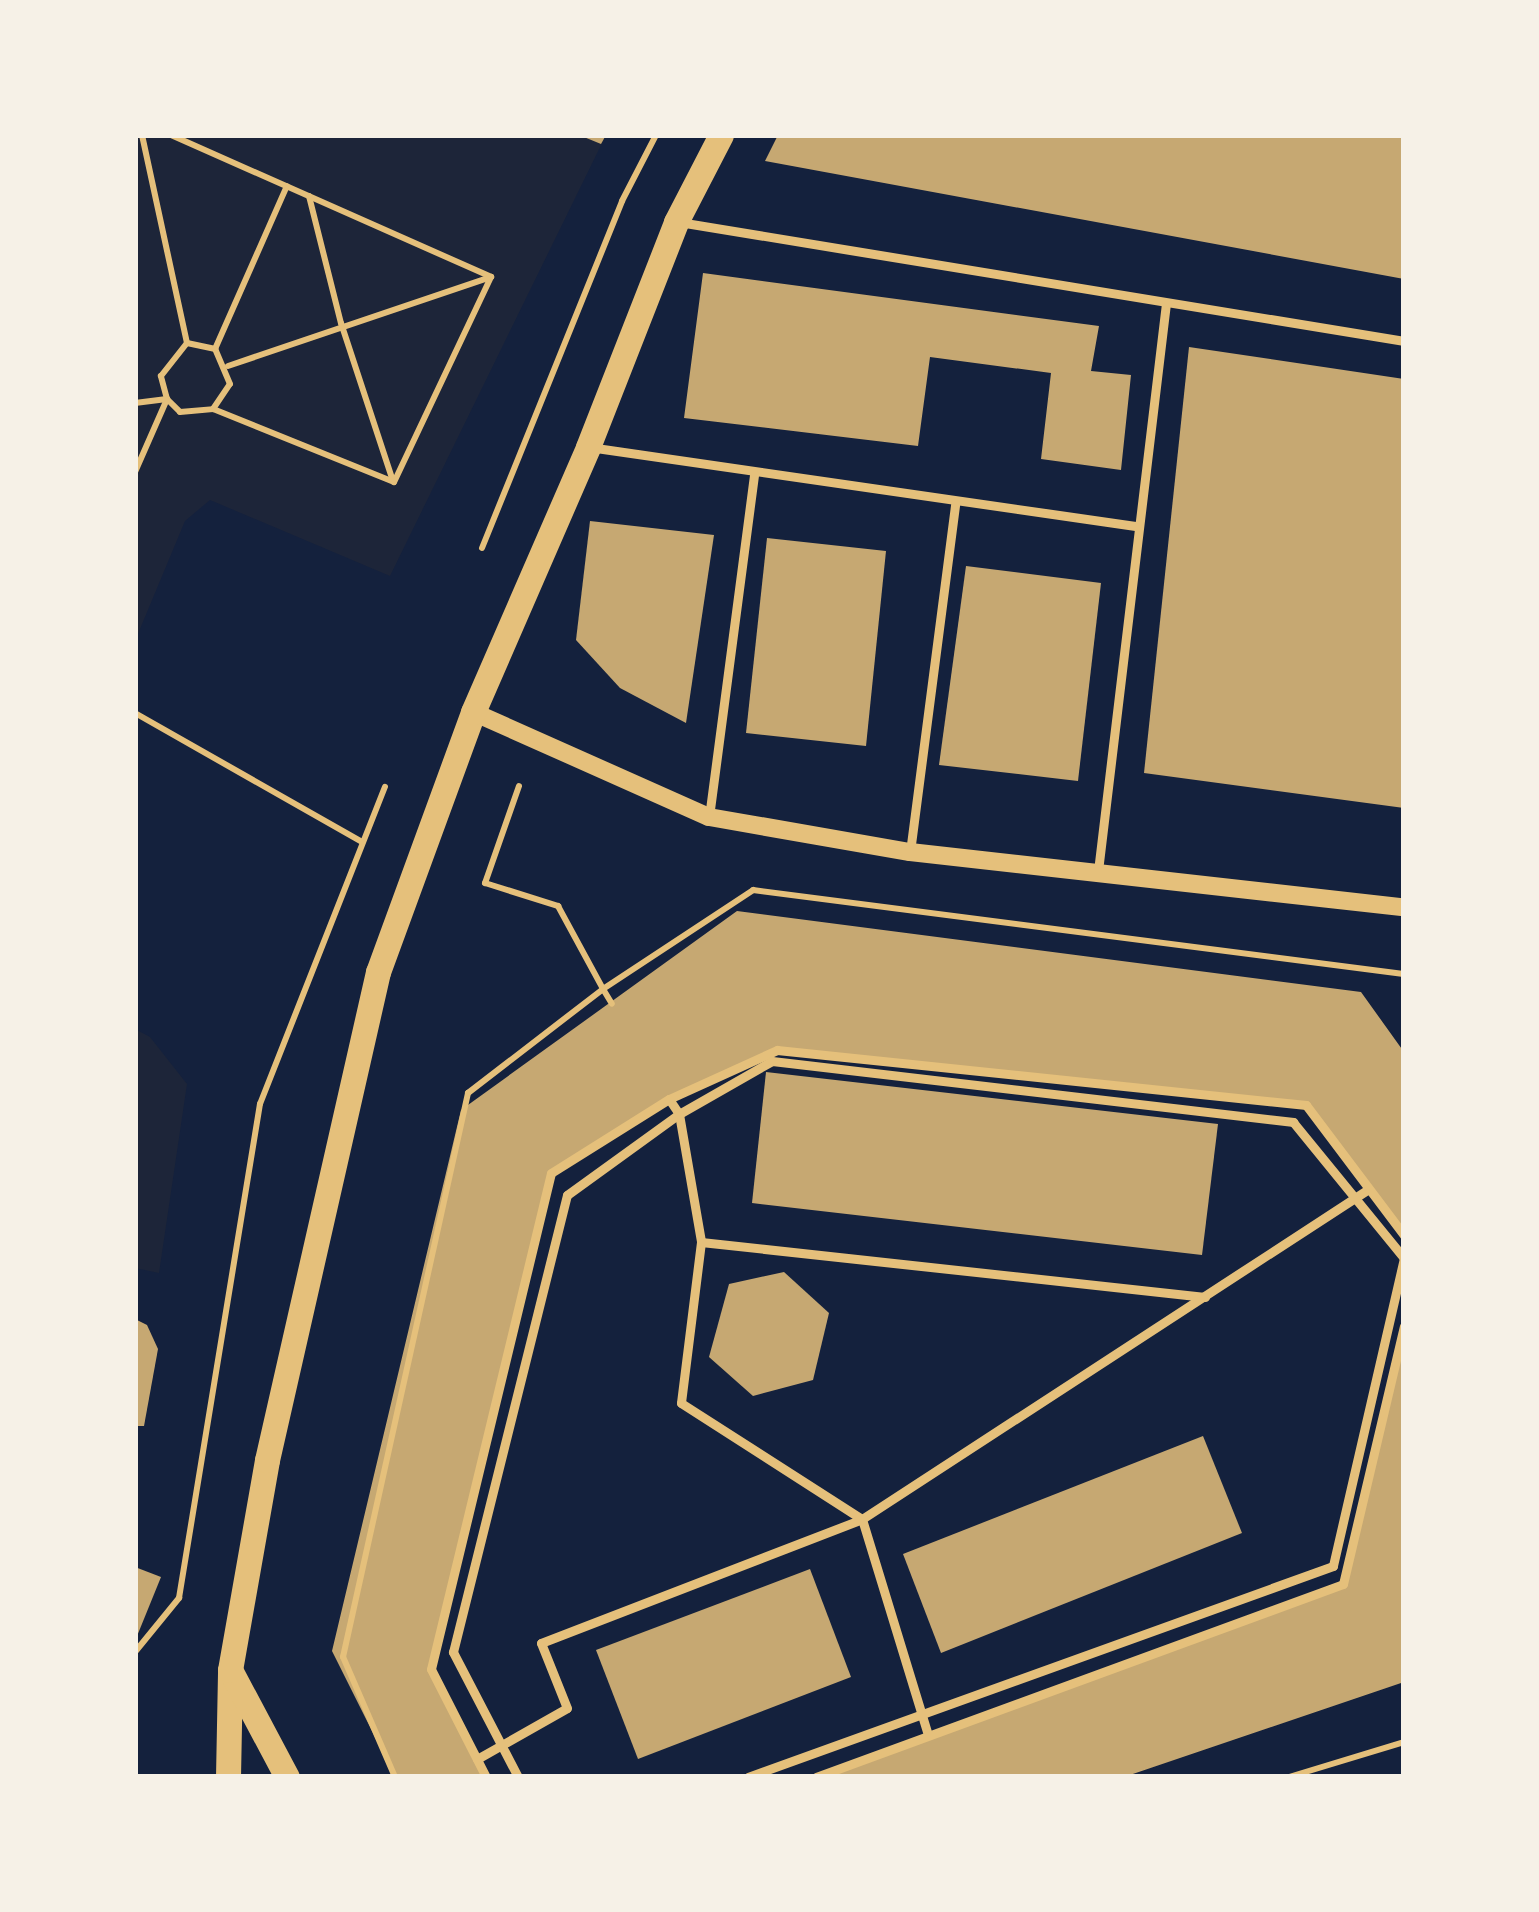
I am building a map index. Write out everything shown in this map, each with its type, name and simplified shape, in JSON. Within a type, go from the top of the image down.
[{"type":"main road","points":[[228,1777],[230,1670],[267,1460],[378,972],[473,712],[588,447],[676,222],[721,135]]},
{"type":"main road","points":[[230,1670],[287,1777]]},
{"type":"street","points":[[676,222],[1404,341]]},
{"type":"street","points":[[1098,873],[1135,526],[1166,303]]},
{"type":"street","points":[[588,447],[754,475],[1135,526]]},
{"type":"street","points":[[709,816],[754,475]]},
{"type":"street","points":[[910,852],[955,504]]},
{"type":"street","points":[[473,712],[709,816],[910,852],[1404,907]]},
{"type":"street","points":[[486,1777],[432,1669],[551,1173],[669,1099],[777,1050],[1306,1106],[1404,1235]]},
{"type":"street","points":[[518,1777],[453,1652],[567,1195],[679,1114],[772,1061],[1294,1122],[1404,1258],[1333,1566],[748,1777]]},
{"type":"street","points":[[669,1099],[679,1114],[701,1242],[680,1403],[862,1519],[928,1735]]},
{"type":"street","points":[[477,1760],[567,1708],[541,1643],[862,1519],[1207,1298],[1367,1190]]},
{"type":"street","points":[[701,1242],[1207,1298]]},
{"type":"street","points":[[816,1777],[1343,1584],[1404,1326]]},
{"type":"path","points":[[142,135],[187,343]]},
{"type":"path","points":[[172,135],[491,277]]},
{"type":"path","points":[[215,349],[287,186]]},
{"type":"path","points":[[308,195],[341,323],[394,482]]},
{"type":"path","points":[[228,366],[341,323],[491,277]]},
{"type":"path","points":[[394,482],[491,277]]},
{"type":"path","points":[[187,343],[215,349],[228,366],[230,384],[212,408]]},
{"type":"path","points":[[187,343],[161,376],[167,399],[180,412],[212,408],[394,482]]},
{"type":"path","points":[[135,403],[167,399]]},
{"type":"path","points":[[135,472],[167,399]]},
{"type":"path","points":[[135,713],[362,842]]},
{"type":"path","points":[[521,780],[485,883],[558,906],[612,1004]]},
{"type":"path","points":[[396,1777],[343,1657],[468,1094],[602,989],[753,890],[1404,974]]},
{"type":"path","points":[[1289,1777],[1404,1742]]},
{"type":"shaded area","points":[[135,135],[606,135],[390,576],[210,500],[185,521],[135,641]]},
{"type":"shaded area","points":[[135,1029],[150,1037],[187,1084],[159,1273],[135,1268]]},
{"type":"building","points":[[579,135],[606,135],[601,144]]},
{"type":"building","points":[[778,135],[1404,135],[1404,279],[765,161]]},
{"type":"building","points":[[703,273],[1099,326],[1091,371],[1131,375],[1121,470],[1041,459],[1051,373],[930,357],[918,446],[684,418]]},
{"type":"building","points":[[1189,347],[1404,379],[1404,808],[1144,773]]},
{"type":"building","points":[[590,521],[714,535],[686,723],[620,688],[576,640]]},
{"type":"building","points":[[767,538],[886,551],[866,746],[746,733]]},
{"type":"building","points":[[966,566],[1101,583],[1078,781],[939,765]]},
{"type":"building","points":[[737,911],[1361,992],[1404,1052],[1404,1235],[1306,1105],[777,1050],[669,1099],[551,1173],[431,1669],[486,1777],[395,1777],[332,1651],[461,1110]]},
{"type":"building","points":[[766,1072],[1218,1124],[1202,1255],[752,1203]]},
{"type":"building","points":[[784,1272],[829,1313],[813,1380],[753,1396],[709,1357],[729,1284]]},
{"type":"building","points":[[135,1319],[147,1325],[158,1349],[144,1426],[135,1426]]},
{"type":"building","points":[[1404,1333],[1404,1682],[1124,1777],[817,1777],[1343,1584]]},
{"type":"building","points":[[1203,1436],[1242,1533],[941,1653],[903,1554]]},
{"type":"building","points":[[135,1567],[161,1577],[135,1641]]},
{"type":"building","points":[[810,1569],[851,1677],[638,1759],[596,1650]]}]
